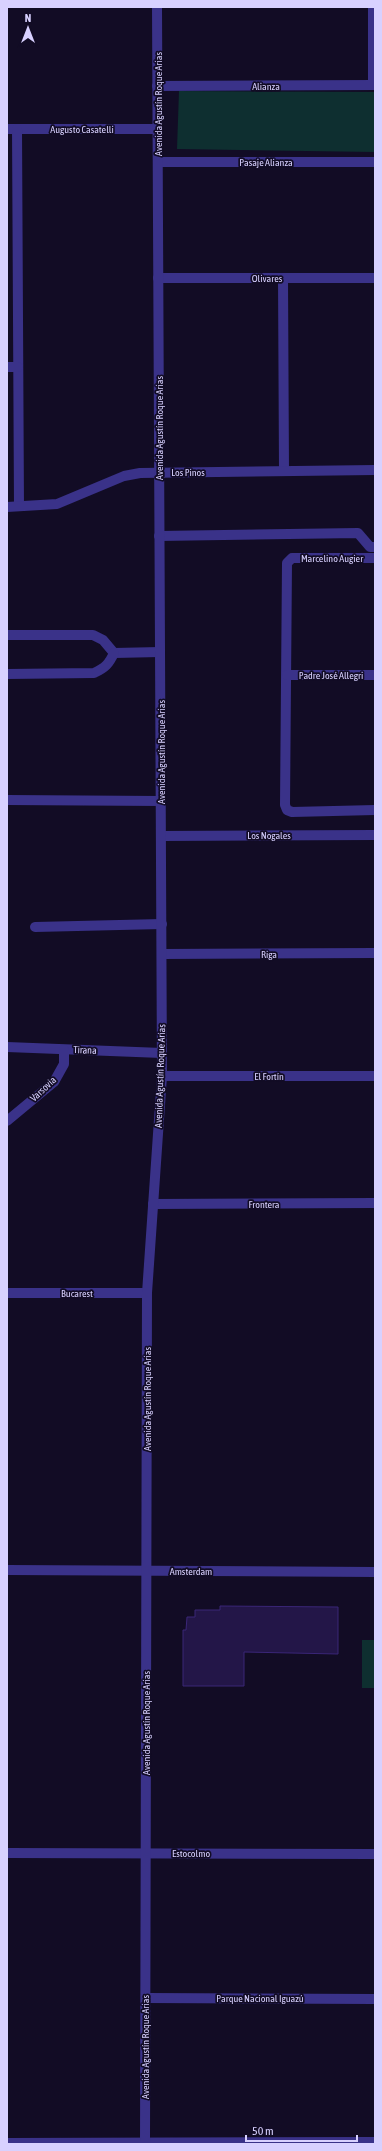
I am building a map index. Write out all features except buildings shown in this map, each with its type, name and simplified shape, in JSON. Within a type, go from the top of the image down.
[{"type":"street","name":"Avenida Agustín Roque Arias","points":[[144,2143],[146,1998],[145,1852],[147,1293],[162,1076],[157,7]]},
{"type":"street","points":[[373,7],[374,85]]},
{"type":"street","name":"Alianza","points":[[158,86],[374,85]]},
{"type":"street","points":[[12,129],[18,367],[19,506]]},
{"type":"street","name":"Augusto Casatelli","points":[[12,129],[158,129]]},
{"type":"street","name":"Pasaje Alianza","points":[[158,162],[375,162]]},
{"type":"street","name":"Olivares","points":[[158,278],[375,278]]},
{"type":"street","points":[[283,278],[284,471]]},
{"type":"street","points":[[7,367],[18,367]]},
{"type":"street","name":"Los Pinos","points":[[7,507],[57,504],[124,476],[140,473],[375,470]]},
{"type":"street","points":[[159,536],[358,533],[370,547],[375,547]]},
{"type":"street","name":"Marcelino Augier","points":[[287,675],[286,563],[289,560],[375,558]]},
{"type":"street","points":[[7,635],[93,635],[103,640],[114,653]]},
{"type":"street","points":[[114,653],[160,652]]},
{"type":"street","points":[[7,674],[94,673],[104,669],[114,653]]},
{"type":"street","points":[[287,675],[285,805],[287,810],[292,812],[375,810]]},
{"type":"street","name":"Padre José Allegri","points":[[287,675],[375,675]]},
{"type":"street","points":[[7,800],[161,802]]},
{"type":"street","name":"Los Nogales","points":[[162,836],[375,835]]},
{"type":"street","points":[[35,927],[162,924]]},
{"type":"street","name":"Riga","points":[[162,954],[375,953]]},
{"type":"street","name":"Tirana","points":[[7,1048],[162,1053]]},
{"type":"street","name":"Varsovia","points":[[7,1121],[54,1082],[64,1064],[64,1050]]},
{"type":"street","name":"El Fortín","points":[[162,1076],[375,1076]]},
{"type":"street","name":"Frontera","points":[[153,1204],[375,1203]]},
{"type":"street","name":"Bucarest","points":[[7,1293],[147,1293]]},
{"type":"street","name":"Amsterdam","points":[[7,1570],[375,1572]]},
{"type":"street","name":"Estocolmo","points":[[7,1853],[145,1852],[375,1854]]},
{"type":"street","name":"Parque Nacional Iguazú","points":[[146,1998],[375,1999]]},
{"type":"street","points":[[7,2143],[375,2142]]},
{"type":"green space","points":[[179,91],[375,92],[375,152],[177,149]]},
{"type":"green space","points":[[362,1640],[375,1640],[375,1688],[362,1688]]}]
